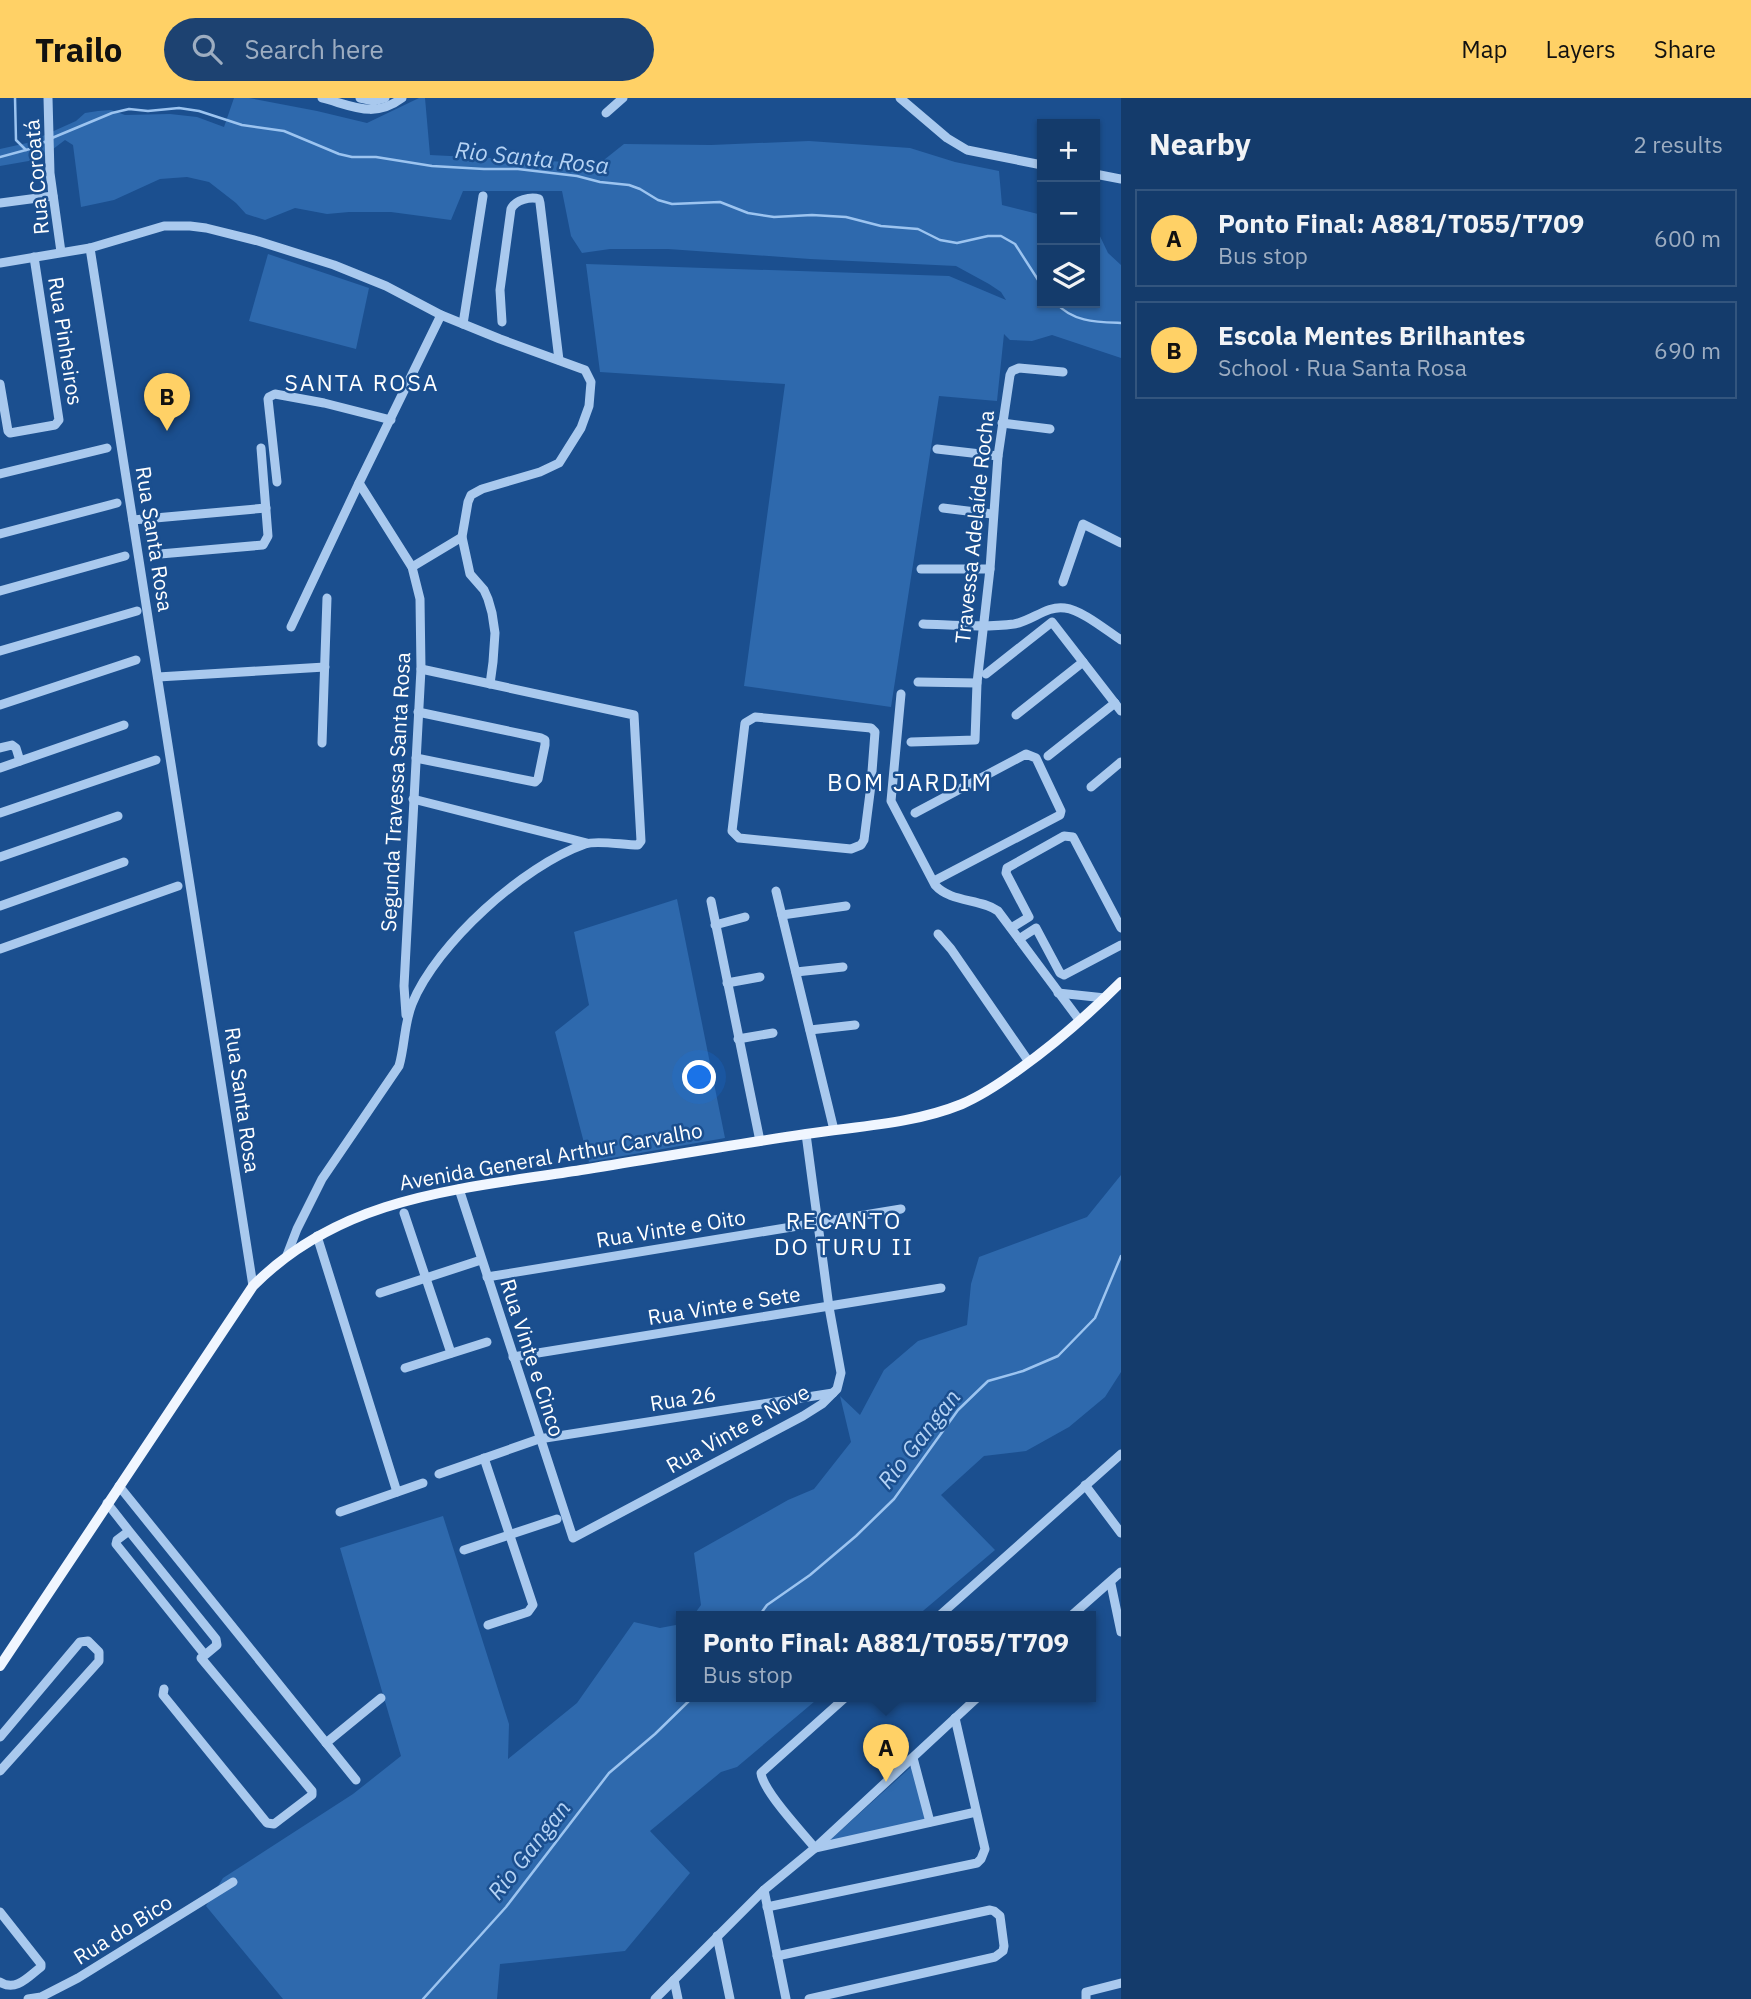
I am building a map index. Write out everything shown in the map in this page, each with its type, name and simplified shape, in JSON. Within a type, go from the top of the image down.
[{"type":"main road","name":"Avenida General Arthur Carvalho","points":[[0,1666],[253,1286],[287,1255],[317,1236],[358,1215],[381,1207],[459,1189],[887,1123],[954,1107],[983,1094],[1029,1062],[1080,1021],[1121,982]]},
{"type":"street","name":"Rua Coroatá","points":[[48,98],[53,196],[61,253]]},
{"type":"street","points":[[322,98],[375,110],[392,106],[402,98]]},
{"type":"street","points":[[367,99],[385,98]]},
{"type":"street","points":[[606,113],[623,98]]},
{"type":"street","points":[[900,98],[947,138],[967,150],[1037,164]]},
{"type":"street","points":[[1100,175],[1121,179]]},
{"type":"street","points":[[0,203],[53,196]]},
{"type":"street","points":[[463,324],[483,196]]},
{"type":"street","points":[[502,322],[500,290],[511,209],[516,203],[534,197],[540,203],[559,360]]},
{"type":"street","points":[[0,263],[90,248],[164,226],[190,226],[258,241],[334,265],[386,286],[441,315],[585,370],[591,382],[589,406],[581,428],[559,463],[471,495],[462,537],[470,574],[484,590],[492,613],[494,643],[490,684]]},
{"type":"street","name":"Rua Santa Rosa","points":[[90,248],[219,1045],[253,1286]]},
{"type":"street","name":"Rua Pinheiros","points":[[3,416],[10,433],[55,425],[59,421],[34,257]]},
{"type":"street","points":[[291,627],[441,315]]},
{"type":"street","name":"Travessa Adelaíde Rocha","points":[[911,742],[975,740],[977,682],[990,569],[992,514],[1010,375],[1015,369],[1023,368],[1063,372]]},
{"type":"street","points":[[0,384],[3,416]]},
{"type":"street","points":[[277,482],[269,397],[275,394],[391,420]]},
{"type":"street","points":[[1002,423],[1050,429]]},
{"type":"street","points":[[0,474],[107,448]]},
{"type":"street","points":[[160,554],[262,545],[268,536],[261,448]]},
{"type":"street","points":[[937,449],[998,456]]},
{"type":"street","name":"Segunda Travessa Santa Rosa","points":[[359,483],[412,567],[422,613],[404,986],[406,1020]]},
{"type":"street","points":[[0,534],[117,503]]},
{"type":"street","points":[[133,520],[266,508]]},
{"type":"street","points":[[943,508],[992,514]]},
{"type":"street","points":[[1063,582],[1083,524],[1121,543]]},
{"type":"street","points":[[412,567],[462,537]]},
{"type":"street","points":[[0,591],[125,556]]},
{"type":"street","points":[[921,569],[990,569]]},
{"type":"street","points":[[323,743],[327,598]]},
{"type":"street","points":[[923,624],[983,627],[1023,622],[1051,609],[1065,608],[1077,612],[1121,640]]},
{"type":"street","points":[[0,651],[137,611]]},
{"type":"street","points":[[986,674],[1052,622],[1118,707],[1048,756]]},
{"type":"street","points":[[0,705],[136,660]]},
{"type":"street","points":[[1016,715],[1083,662]]},
{"type":"street","points":[[158,677],[325,667]]},
{"type":"street","points":[[413,799],[587,843],[640,844],[642,834],[634,715],[421,669]]},
{"type":"street","points":[[918,682],[977,682]]},
{"type":"street","points":[[901,694],[891,801],[933,881],[945,893],[995,909],[1080,1021]]},
{"type":"street","points":[[416,758],[536,782],[545,745],[545,740],[541,738],[418,712]]},
{"type":"street","points":[[755,717],[871,728],[876,736],[871,785],[864,840],[856,848],[739,838],[732,831],[745,723],[755,717]]},
{"type":"street","points":[[0,768],[124,725]]},
{"type":"street","points":[[0,748],[12,745],[16,748],[20,761]]},
{"type":"street","points":[[915,813],[1026,754],[1036,758],[1061,811],[1060,815],[933,881]]},
{"type":"street","points":[[0,813],[156,760]]},
{"type":"street","points":[[1091,787],[1121,762]]},
{"type":"street","points":[[871,785],[891,788]]},
{"type":"street","points":[[0,857],[118,816]]},
{"type":"street","points":[[1121,928],[1073,837],[1064,836],[1006,869],[1060,973],[1064,975],[1121,945]]},
{"type":"street","points":[[287,1255],[322,1179],[399,1066],[404,1049],[406,1020],[419,988],[451,945],[481,912],[520,880],[587,843]]},
{"type":"street","points":[[0,906],[124,862]]},
{"type":"street","points":[[0,949],[178,886]]},
{"type":"street","points":[[776,891],[834,1130]]},
{"type":"street","points":[[711,901],[760,1141]]},
{"type":"street","points":[[782,915],[846,906]]},
{"type":"street","points":[[715,925],[745,917]]},
{"type":"street","points":[[1011,928],[1029,917]]},
{"type":"street","points":[[1018,939],[1036,928]]},
{"type":"street","points":[[938,934],[1029,1062]]},
{"type":"street","points":[[796,972],[843,967]]},
{"type":"street","points":[[727,983],[760,977]]},
{"type":"street","points":[[1058,993],[1105,998]]},
{"type":"street","points":[[810,1030],[855,1025]]},
{"type":"street","points":[[738,1039],[774,1033]]},
{"type":"street","name":"Rua Vinte e Nove","points":[[573,1538],[803,1416],[822,1404],[837,1389],[841,1373],[806,1134]]},
{"type":"street","name":"Rua Vinte e Cinco","points":[[459,1189],[573,1538]]},
{"type":"street","name":"Rua Vinte e Oito","points":[[487,1278],[901,1209]]},
{"type":"street","points":[[404,1213],[451,1353]]},
{"type":"street","points":[[317,1236],[397,1492]]},
{"type":"street","points":[[380,1293],[481,1260]]},
{"type":"street","name":"Rua Vinte e Sete","points":[[513,1357],[941,1288]]},
{"type":"street","points":[[405,1368],[486,1342]]},
{"type":"street","name":"Rua 26","points":[[439,1474],[539,1439],[833,1393]]},
{"type":"street","points":[[945,1611],[1121,1454]]},
{"type":"street","points":[[484,1458],[532,1601],[532,1608],[528,1612],[488,1625]]},
{"type":"street","points":[[340,1512],[423,1483]]},
{"type":"street","points":[[1085,1485],[1121,1533]]},
{"type":"street","points":[[119,1486],[356,1780]]},
{"type":"street","points":[[107,1503],[216,1639],[217,1645],[205,1655],[116,1544],[117,1540],[129,1531]]},
{"type":"street","points":[[464,1550],[556,1519]]},
{"type":"street","points":[[1077,1611],[1121,1572]]},
{"type":"street","points":[[1108,1585],[1121,1582]]},
{"type":"street","points":[[1108,1585],[1121,1632]]},
{"type":"street","points":[[0,1737],[80,1642],[88,1641],[99,1652],[99,1661],[0,1771]]},
{"type":"street","points":[[164,1689],[163,1695],[267,1823],[274,1824],[312,1795],[312,1791],[201,1658]]},
{"type":"street","points":[[326,1743],[381,1698]]},
{"type":"street","points":[[815,1847],[779,1804],[762,1780],[761,1773],[840,1702]]},
{"type":"street","points":[[655,1999],[764,1890],[815,1847],[972,1702]]},
{"type":"street","points":[[767,1908],[977,1863],[981,1859],[985,1849],[955,1718]]},
{"type":"street","points":[[913,1758],[930,1822]]},
{"type":"street","points":[[815,1847],[976,1812]]},
{"type":"street","name":"Rua do Bico","points":[[27,1999],[41,1998],[79,1978],[233,1882]]},
{"type":"street","points":[[764,1890],[786,1999]]},
{"type":"street","points":[[777,1956],[989,1910],[1000,1916],[1004,1946],[1003,1951],[995,1957],[809,1999]]},
{"type":"street","points":[[0,1912],[41,1964],[41,1967],[21,1983],[9,1986],[0,1982]]},
{"type":"street","points":[[717,1936],[730,1999]]},
{"type":"street","points":[[674,1980],[678,1999]]},
{"type":"street","points":[[1086,1995],[1121,1983]]},
{"type":"shaded area","points":[[234,98],[249,98],[367,123],[419,98],[425,98],[430,155],[567,162],[590,171],[624,144],[711,145],[809,141],[910,148],[955,162],[999,171],[1002,205],[1037,214],[1037,308],[1100,308],[1100,236],[1108,253],[1121,265],[1121,358],[1052,335],[1032,341],[1010,340],[1004,334],[997,401],[939,396],[891,707],[744,686],[785,384],[600,372],[586,264],[949,276],[1006,300],[1001,292],[956,266],[668,249],[610,249],[582,253],[571,236],[562,191],[463,191],[451,220],[391,212],[327,214],[295,208],[265,220],[246,214],[209,182],[187,177],[160,179],[114,200],[81,207],[73,145],[65,140],[40,159],[0,166],[0,149],[27,143],[76,121],[85,113],[111,110],[125,115],[170,114],[197,117],[224,127]]},
{"type":"shaded area","points":[[268,254],[369,288],[356,349],[249,321]]},
{"type":"shaded area","points":[[677,899],[725,1138],[589,1162],[555,1032],[589,1005],[574,932]]},
{"type":"shaded area","points":[[1121,1175],[1121,1372],[1105,1397],[1069,1427],[1026,1451],[984,1456],[941,1495],[995,1550],[923,1611],[697,1611],[701,1605],[694,1553],[788,1500],[814,1489],[851,1442],[840,1396],[860,1415],[884,1370],[918,1341],[967,1325],[971,1284],[979,1257],[1087,1217]]},
{"type":"shaded area","points":[[443,1516],[509,1724],[508,1759],[577,1703],[634,1622],[660,1628],[676,1625],[676,1702],[814,1702],[737,1767],[721,1772],[650,1831],[690,1873],[625,1951],[500,1964],[497,1999],[283,1999],[206,1906],[223,1878],[353,1794],[401,1756],[340,1548]]},
{"type":"shaded area","points":[[912,1766],[926,1820],[829,1841]]},
{"type":"waterway","points":[[15,98],[16,140],[26,150]]},
{"type":"waterway","name":"Rio Santa Rosa","points":[[52,138],[112,113],[129,109],[148,111],[179,108],[199,111],[242,125],[284,131],[352,157],[376,157],[432,166],[518,169],[577,176],[629,185],[672,204],[720,202],[748,213],[774,217],[846,217],[881,226],[918,229],[940,240],[957,243],[1001,236],[1015,244],[1037,278]]},
{"type":"waterway","name":"Rio Santa Rosa","points":[[0,157],[37,147],[46,141]]},
{"type":"waterway","name":"Rio Santa Rosa","points":[[1062,308],[1077,317],[1121,323]]},
{"type":"waterway","name":"Rio Gangan","points":[[763,1611],[856,1536],[894,1499],[958,1410],[988,1381],[1023,1371],[1058,1356],[1095,1318],[1121,1256]]},
{"type":"waterway","name":"Rio Gangan","points":[[423,1999],[506,1907],[609,1773],[688,1702]]},
{"type":"place","name":"Escola Mentes Brilhantes","points":[[167,431]]},
{"type":"place","name":"Ponto Final: A881/T055/T709","points":[[886,1782]]},
{"type":"district","name":"SANTA ROSA","points":[[362,383]]},
{"type":"district","name":"BOM JARDIM","points":[[910,783]]},
{"type":"district","name":"RECANTO DO TURU II","points":[[844,1234]]}]
